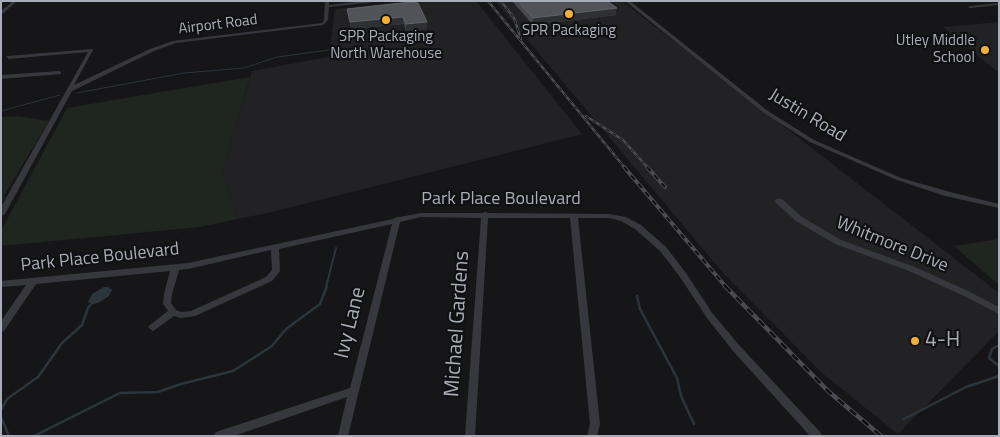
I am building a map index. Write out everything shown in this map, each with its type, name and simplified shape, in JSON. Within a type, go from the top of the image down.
[{"type":"street","points":[[1,2],[5,1]]},
{"type":"street","points":[[1,14],[13,1]]},
{"type":"street","points":[[327,4],[382,1]]},
{"type":"street","name":"Justin Road","points":[[627,1],[766,112],[812,141],[899,179],[948,194],[999,206]]},
{"type":"street","points":[[990,1],[998,4]]},
{"type":"street","name":"Airport Road","points":[[71,89],[152,50],[176,42],[323,24],[326,20],[327,4]]},
{"type":"street","points":[[970,7],[998,4]]},
{"type":"street","points":[[1,214],[91,50],[9,57]]},
{"type":"street","points":[[1,77],[59,73]]},
{"type":"street","name":"Whitmore Drive","points":[[779,201],[799,219],[838,242],[912,269],[999,311]]},
{"type":"street","name":"Park Place Boulevard","points":[[1,284],[175,268],[396,219],[440,213],[608,216],[623,220],[650,237],[683,275],[710,316],[736,348],[817,436]]},
{"type":"street","name":"Michael Gardens","points":[[470,436],[485,214]]},
{"type":"street","points":[[574,216],[594,424],[592,436]]},
{"type":"street","name":"Ivy Lane","points":[[343,436],[396,219]]},
{"type":"street","points":[[175,268],[167,304],[172,312],[181,315],[198,312],[269,280],[276,271],[274,246]]},
{"type":"street","points":[[1,329],[33,281]]},
{"type":"street","points":[[153,327],[172,312]]},
{"type":"street","points":[[219,436],[354,391]]},
{"type":"shaded area","points":[[410,1],[476,1],[582,134],[268,213],[237,219],[222,171],[252,71],[329,57],[335,9]]},
{"type":"shaded area","points":[[495,1],[622,1],[999,293],[999,331],[898,434],[822,373],[724,274]]},
{"type":"shaded area","name":"Utley Middle School","points":[[999,22],[999,73],[943,27]]},
{"type":"shaded area","points":[[250,77],[222,171],[237,219],[200,227],[1,246],[1,231],[67,108]]},
{"type":"shaded area","points":[[17,116],[49,121],[3,197],[6,196],[1,204],[1,117]]},
{"type":"shaded area","points":[[999,239],[999,285],[954,246]]},
{"type":"shaded area","points":[[104,287],[112,290],[109,296],[98,303],[88,302],[92,294]]},
{"type":"building","points":[[518,1],[607,1],[617,8],[533,18]]},
{"type":"building","points":[[411,2],[418,3],[427,22],[406,24],[403,17],[350,22],[347,9]]},
{"type":"waterway","points":[[77,93],[184,73],[244,68],[277,57],[329,50]]},
{"type":"waterway","points":[[1,111],[60,95]]},
{"type":"waterway","points":[[326,287],[336,248]]},
{"type":"waterway","points":[[34,436],[120,393],[158,392],[181,384],[233,371],[272,346],[286,329],[320,304],[327,286]]},
{"type":"waterway","points":[[637,296],[640,309],[677,378],[681,396],[694,424]]},
{"type":"waterway","points":[[1,410],[7,399],[38,377],[62,343],[82,325],[88,308],[92,303]]},
{"type":"waterway","points":[[999,345],[992,349],[989,358],[999,366]]},
{"type":"waterway","points":[[904,419],[966,387],[999,376]]},
{"type":"waterway","points":[[1,417],[9,436]]},
{"type":"railway","points":[[488,1],[625,168]]},
{"type":"railway","points":[[501,1],[514,18],[521,39]]},
{"type":"railway","points":[[586,116],[623,140],[648,168]]},
{"type":"railway","points":[[624,167],[726,287]]},
{"type":"railway","points":[[647,167],[665,187]]},
{"type":"railway","points":[[725,286],[828,391],[881,436]]},
{"type":"place","name":"SPR Packaging","points":[[569,14]]},
{"type":"place","name":"SPR Packaging North Warehouse","points":[[386,20]]},
{"type":"place","name":"Utley Middle School","points":[[985,50]]},
{"type":"place","name":"4-H","points":[[915,341]]}]
